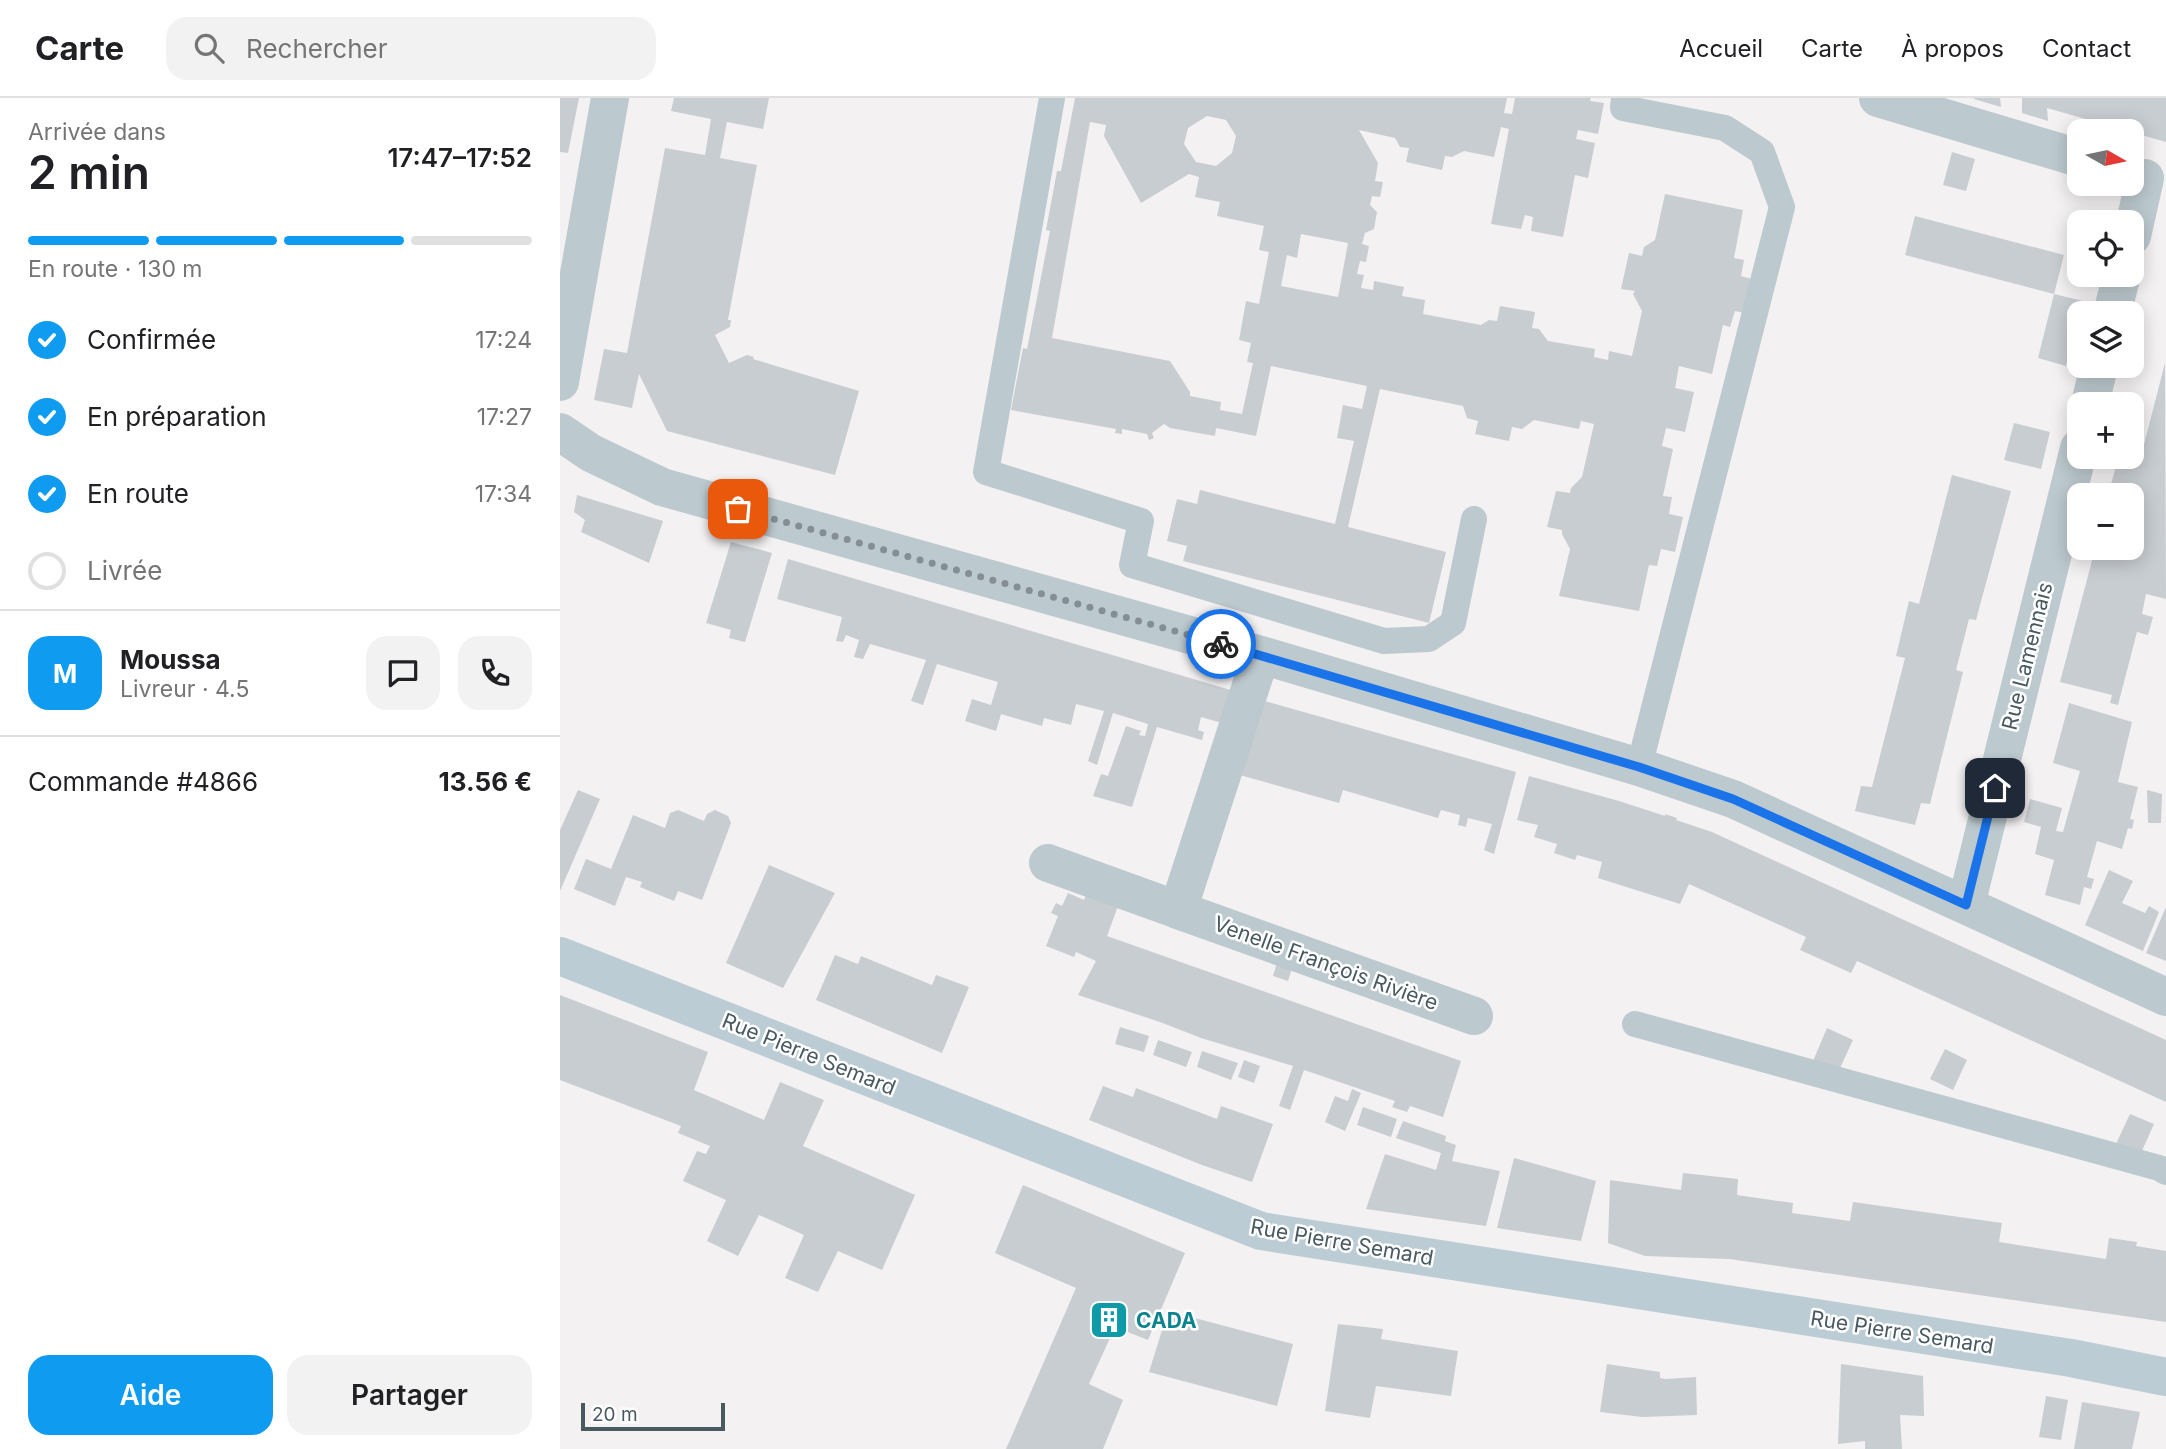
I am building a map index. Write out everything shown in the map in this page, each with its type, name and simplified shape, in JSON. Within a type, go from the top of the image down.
[{"type":"main road","name":"Rue Pierre Semard","points":[[560,956],[1261,1231],[2071,1358],[2166,1377]]},
{"type":"street","points":[[560,382],[610,98]]},
{"type":"street","points":[[1878,98],[2067,154]]},
{"type":"street","points":[[2139,210],[2148,179]]},
{"type":"street","points":[[560,432],[591,453],[662,487],[1261,655],[1639,767],[1733,799],[2166,997]]},
{"type":"street","name":"Rue Lamennais","points":[[1966,905],[2074,469]]},
{"type":"street","points":[[1178,909],[1261,655]]},
{"type":"street","name":"Venelle François Rivière","points":[[1048,863],[1474,1016]]},
{"type":"lane","points":[[1052,98],[986,472],[1141,521],[1132,565],[1384,641],[1429,639],[1453,623],[1474,519]]},
{"type":"lane","points":[[1624,98],[1623,108],[1725,128],[1762,152],[1782,207],[1639,767]]},
{"type":"lane","points":[[1635,1024],[2166,1172]]},
{"type":"building","points":[[560,98],[579,98],[568,153],[560,152]]},
{"type":"building","points":[[674,98],[769,98],[763,129],[727,122],[720,158],[757,165],[728,320],[731,320],[730,327],[715,335],[729,363],[747,355],[859,391],[835,475],[667,431],[639,374],[632,408],[594,400],[604,349],[627,353],[665,148],[705,155],[711,119],[671,111]]},
{"type":"building","points":[[1075,98],[1507,98],[1504,113],[1512,114],[1515,98],[1591,98],[1590,101],[1604,103],[1598,134],[1578,130],[1576,139],[1595,143],[1588,178],[1575,175],[1563,237],[1531,231],[1533,217],[1525,215],[1521,229],[1491,224],[1509,129],[1501,127],[1494,157],[1464,151],[1452,157],[1445,156],[1442,170],[1406,162],[1409,148],[1400,147],[1395,138],[1359,130],[1378,163],[1375,181],[1383,182],[1380,197],[1372,196],[1370,205],[1377,212],[1374,229],[1365,233],[1362,244],[1369,246],[1366,262],[1360,261],[1357,274],[1364,275],[1361,288],[1373,290],[1374,281],[1404,287],[1402,296],[1425,300],[1423,314],[1481,325],[1489,320],[1497,321],[1500,306],[1535,312],[1532,328],[1539,329],[1548,341],[1595,349],[1594,357],[1608,360],[1609,351],[1632,356],[1642,311],[1633,294],[1635,291],[1621,289],[1629,253],[1642,256],[1644,247],[1655,240],[1665,194],[1743,210],[1734,258],[1744,260],[1741,276],[1755,280],[1748,314],[1735,311],[1730,327],[1723,325],[1712,374],[1679,366],[1675,388],[1694,392],[1685,432],[1666,428],[1662,446],[1673,449],[1663,496],[1672,497],[1669,514],[1683,517],[1675,552],[1661,549],[1657,566],[1649,565],[1639,611],[1559,596],[1570,549],[1562,530],[1547,527],[1556,491],[1570,493],[1571,488],[1582,477],[1594,424],[1581,421],[1579,429],[1534,420],[1522,429],[1512,427],[1509,441],[1475,434],[1478,421],[1467,418],[1463,406],[1380,389],[1348,527],[1446,552],[1429,623],[1183,561],[1187,546],[1167,541],[1177,499],[1197,504],[1200,490],[1335,524],[1354,441],[1337,438],[1343,405],[1362,409],[1367,386],[1271,366],[1256,436],[1216,428],[1215,436],[1170,428],[1164,424],[1152,433],[1154,438],[1149,440],[1147,434],[1122,429],[1122,434],[1115,433],[1116,429],[1011,410],[1023,348],[1027,349],[1050,231],[1046,230],[1057,171],[1061,171]],"holes":[[[1207,116],[1226,120],[1236,136],[1232,153],[1216,166],[1196,162],[1184,144],[1188,128]],[[1090,122],[1106,125],[1104,136],[1141,203],[1189,174],[1199,177],[1195,197],[1220,202],[1217,216],[1264,226],[1259,250],[1269,252],[1259,304],[1246,301],[1239,340],[1251,343],[1247,362],[1253,363],[1242,414],[1220,410],[1221,402],[1190,396],[1170,361],[1052,338]],[[1301,234],[1348,243],[1338,297],[1281,286],[1287,255],[1297,258]]]},
{"type":"building","points":[[2000,98],[2001,107],[1974,99]]},
{"type":"building","points":[[2022,98],[2166,98],[2166,142],[2144,136],[2144,119],[2086,119],[2047,108],[2048,121],[2022,113]]},
{"type":"building","points":[[1952,152],[1975,159],[1966,191],[1943,185]]},
{"type":"building","points":[[1915,216],[2064,255],[2054,294],[1905,255]]},
{"type":"building","points":[[2054,294],[2083,301],[2067,301],[2066,366],[2038,358]]},
{"type":"building","points":[[2165,363],[2166,599],[2146,594],[2142,614],[2153,617],[2148,635],[2137,632],[2118,705],[2110,703],[2112,695],[2060,682],[2092,560],[2144,560],[2144,483],[2111,483],[2115,469],[2144,469],[2144,445]]},
{"type":"building","points":[[2014,423],[2050,432],[2041,469],[2004,460]]},
{"type":"building","points":[[1952,475],[2011,491],[1976,620],[1969,619],[1956,670],[1963,672],[1930,804],[1921,803],[1915,825],[1855,811],[1861,786],[1872,787],[1905,658],[1896,656],[1909,601],[1919,604]]},
{"type":"building","points":[[577,495],[663,521],[649,563],[581,532],[585,520],[574,512]]},
{"type":"building","points":[[731,542],[772,553],[745,642],[729,638],[731,630],[706,623]]},
{"type":"building","points":[[788,559],[1234,691],[1225,724],[1201,717],[1198,730],[1204,732],[1202,740],[1157,727],[1132,807],[1093,796],[1101,774],[1108,776],[1126,726],[1141,731],[1139,735],[1145,736],[1148,724],[1113,713],[1097,765],[1088,761],[1104,711],[1076,704],[1071,725],[1044,718],[1042,726],[1001,714],[996,731],[965,721],[972,699],[991,705],[998,682],[937,664],[923,705],[911,701],[926,660],[870,644],[863,659],[854,657],[859,640],[846,635],[843,642],[836,641],[842,617],[777,599]]},
{"type":"building","points":[[1251,697],[1516,772],[1494,854],[1484,850],[1492,824],[1468,818],[1466,827],[1458,825],[1460,815],[1441,810],[1438,818],[1343,790],[1339,803],[1229,772]]},
{"type":"building","points":[[2069,703],[2132,722],[2118,782],[2138,787],[2130,819],[2134,820],[2132,829],[2128,828],[2122,849],[2097,841],[2087,877],[2094,879],[2091,889],[2084,887],[2080,905],[2045,895],[2054,860],[2035,854],[2041,827],[2024,822],[2030,799],[2062,808],[2056,831],[2063,832],[2080,771],[2053,763]]},
{"type":"building","points":[[1529,776],[1665,814],[1712,832],[2166,1040],[2166,1102],[1857,961],[1851,973],[1800,950],[1806,937],[1689,884],[1680,904],[1598,878],[1602,862],[1577,855],[1575,860],[1554,853],[1557,844],[1534,837],[1538,825],[1517,820]]},
{"type":"building","points":[[578,790],[600,799],[560,891],[560,830]]},
{"type":"building","points":[[2147,790],[2162,794],[2161,823],[2148,823]]},
{"type":"building","points":[[678,810],[704,821],[707,814],[715,810],[728,816],[731,823],[702,900],[678,891],[674,901],[640,887],[642,882],[626,877],[615,906],[574,889],[586,859],[611,869],[633,815],[665,828],[670,813]]},
{"type":"building","points":[[769,865],[835,893],[783,988],[726,963]]},
{"type":"building","points":[[2109,870],[2133,881],[2122,903],[2145,913],[2149,906],[2159,912],[2143,951],[2085,925]]},
{"type":"building","points":[[1090,885],[1121,898],[1107,936],[1461,1061],[1443,1117],[1410,1106],[1407,1112],[1392,1107],[1395,1101],[1304,1070],[1290,1110],[1279,1106],[1293,1066],[1201,1038],[1078,995],[1096,961],[1076,952],[1074,957],[1046,946],[1058,916],[1051,913],[1056,903],[1062,906],[1068,893],[1084,900]]},
{"type":"building","points":[[2166,907],[2166,961],[2146,953]]},
{"type":"building","points":[[1280,954],[1295,959],[1288,981],[1273,976]]},
{"type":"building","points":[[835,955],[858,964],[861,956],[932,985],[936,975],[969,987],[942,1053],[816,1000]]},
{"type":"building","points":[[560,995],[708,1052],[694,1090],[764,1120],[780,1082],[824,1100],[803,1146],[915,1195],[882,1270],[838,1251],[818,1292],[785,1278],[804,1235],[759,1215],[738,1256],[707,1241],[726,1200],[683,1181],[697,1151],[706,1154],[710,1146],[678,1133],[681,1126],[560,1080]]},
{"type":"building","points":[[1120,1027],[1149,1036],[1144,1052],[1115,1044]]},
{"type":"building","points":[[1827,1028],[1853,1040],[1840,1068],[1813,1061]]},
{"type":"building","points":[[1158,1040],[1192,1052],[1186,1067],[1153,1055]]},
{"type":"building","points":[[1945,1049],[1967,1060],[1953,1090],[1930,1079]]},
{"type":"building","points":[[1202,1051],[1238,1063],[1231,1080],[1197,1067]]},
{"type":"building","points":[[1244,1060],[1260,1066],[1254,1083],[1238,1077]]},
{"type":"building","points":[[1103,1086],[1133,1097],[1136,1088],[1217,1119],[1221,1106],[1273,1124],[1252,1182],[1089,1120]]},
{"type":"building","points":[[1352,1089],[1361,1093],[1345,1131],[1325,1122],[1335,1096],[1348,1101]]},
{"type":"building","points":[[1363,1107],[1397,1119],[1391,1137],[1357,1125]]},
{"type":"building","points":[[2130,1114],[2154,1124],[2141,1153],[2115,1146]]},
{"type":"building","points":[[1403,1121],[1446,1136],[1445,1141],[1456,1145],[1452,1161],[1500,1171],[1486,1226],[1366,1209],[1385,1154],[1436,1170],[1441,1153],[1396,1138]]},
{"type":"building","points":[[1514,1158],[1596,1181],[1581,1241],[1497,1228]]},
{"type":"building","points":[[1683,1173],[1738,1179],[1737,1195],[1793,1203],[1792,1213],[1850,1221],[1853,1202],[2002,1223],[1999,1242],[2106,1259],[2109,1238],[2137,1242],[2136,1246],[2166,1251],[2166,1322],[1729,1259],[1645,1256],[1608,1243],[1610,1180],[1681,1190]]},
{"type":"building","name":"CADA","points":[[1023,1185],[1185,1253],[1148,1340],[1115,1327],[1089,1384],[1123,1400],[1103,1449],[1006,1449],[1076,1288],[995,1253]]},
{"type":"building","points":[[1168,1311],[1293,1344],[1277,1406],[1149,1372]]},
{"type":"building","points":[[1338,1324],[1383,1329],[1381,1339],[1458,1351],[1451,1396],[1376,1386],[1370,1418],[1325,1411]]},
{"type":"building","points":[[1607,1364],[1660,1372],[1660,1378],[1666,1379],[1696,1377],[1697,1415],[1642,1417],[1600,1412]]},
{"type":"building","points":[[1841,1364],[1923,1376],[1924,1416],[1900,1415],[1902,1449],[1865,1449],[1865,1441],[1838,1444]]},
{"type":"building","points":[[2046,1396],[2068,1400],[2061,1440],[2039,1437]]},
{"type":"building","points":[[2082,1402],[2140,1412],[2132,1449],[2074,1449]]},
{"type":"way so far","points":[[738,509],[1221,644]]},
{"type":"place","name":"CADA","points":[[1109,1320]]},
{"type":"route","points":[[1221,644],[1639,767],[1733,799],[1966,905],[1995,788]]}]
